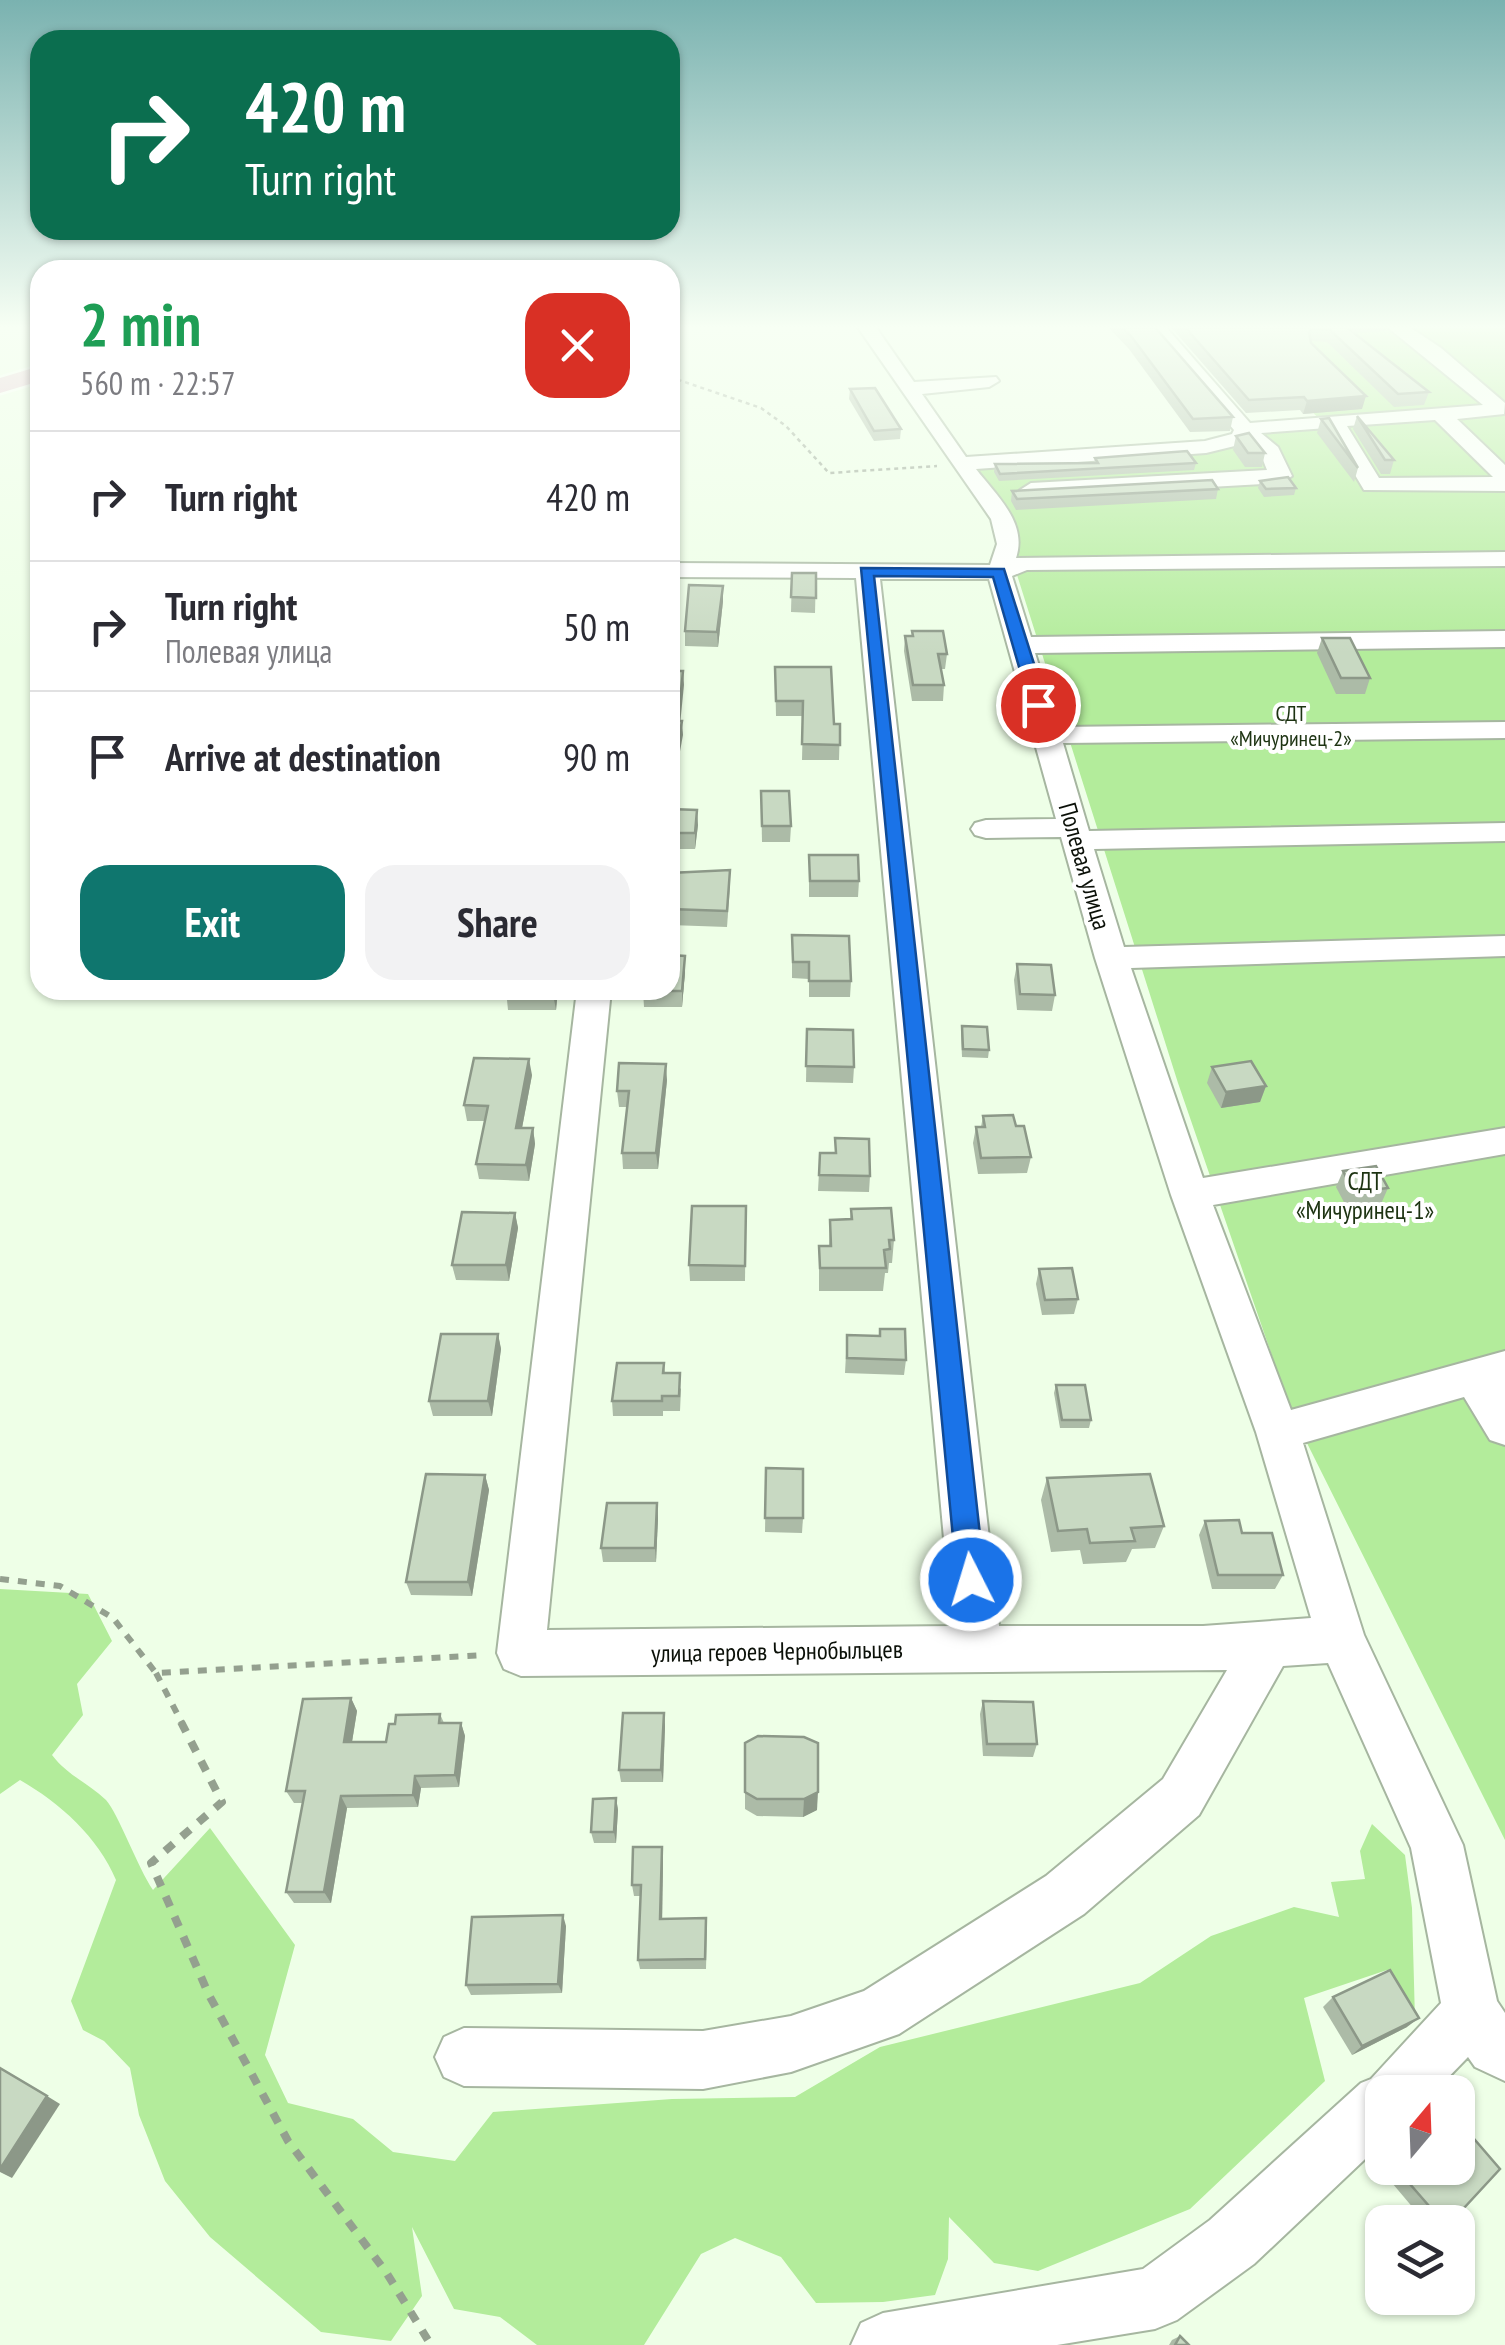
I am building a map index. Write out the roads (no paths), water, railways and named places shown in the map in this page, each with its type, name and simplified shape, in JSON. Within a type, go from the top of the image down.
[{"type":"street","name":"Полевая улица","points":[[941,435],[1002,518],[1009,544],[999,572],[1111,958],[1190,1195],[1278,1432],[1341,1640],[1438,1845],[1488,2032]]},
{"type":"street","points":[[960,464],[1206,447],[1242,435]]},
{"type":"street","points":[[984,492],[1282,476],[1270,452],[1251,435]]},
{"type":"street","points":[[1342,435],[1372,486],[1505,480]]},
{"type":"street","points":[[1461,435],[1505,480]]},
{"type":"street","points":[[680,570],[999,572],[1025,563],[1505,559]]},
{"type":"street","points":[[866,571],[978,1649]]},
{"type":"street","points":[[1022,644],[1505,639]]},
{"type":"street","points":[[1047,735],[1505,730]]},
{"type":"street","points":[[986,829],[1076,834],[1505,832]]},
{"type":"street","points":[[1111,958],[1505,946]]},
{"type":"street","name":"улица героев Чернобыльцев","points":[[593,1000],[521,1654],[1203,1648],[1341,1640]]},
{"type":"street","points":[[1190,1195],[1505,1142]]},
{"type":"street","points":[[1278,1432],[1489,1371],[1505,1427]]},
{"type":"street","points":[[464,2057],[702,2060],[791,2044],[878,2014],[950,1972],[1066,1895],[1181,1797],[1269,1644]]},
{"type":"street","points":[[1421,2075],[1488,2032]]},
{"type":"street","points":[[883,2345],[935,2332],[1155,2298],[1232,2242],[1365,2120]]},
{"type":"park label","name":"СДТ «Мичуринец-2»","points":[[1291,726]]},
{"type":"park label","name":"СДТ «Мичуринец-1»","points":[[1365,1196]]}]
